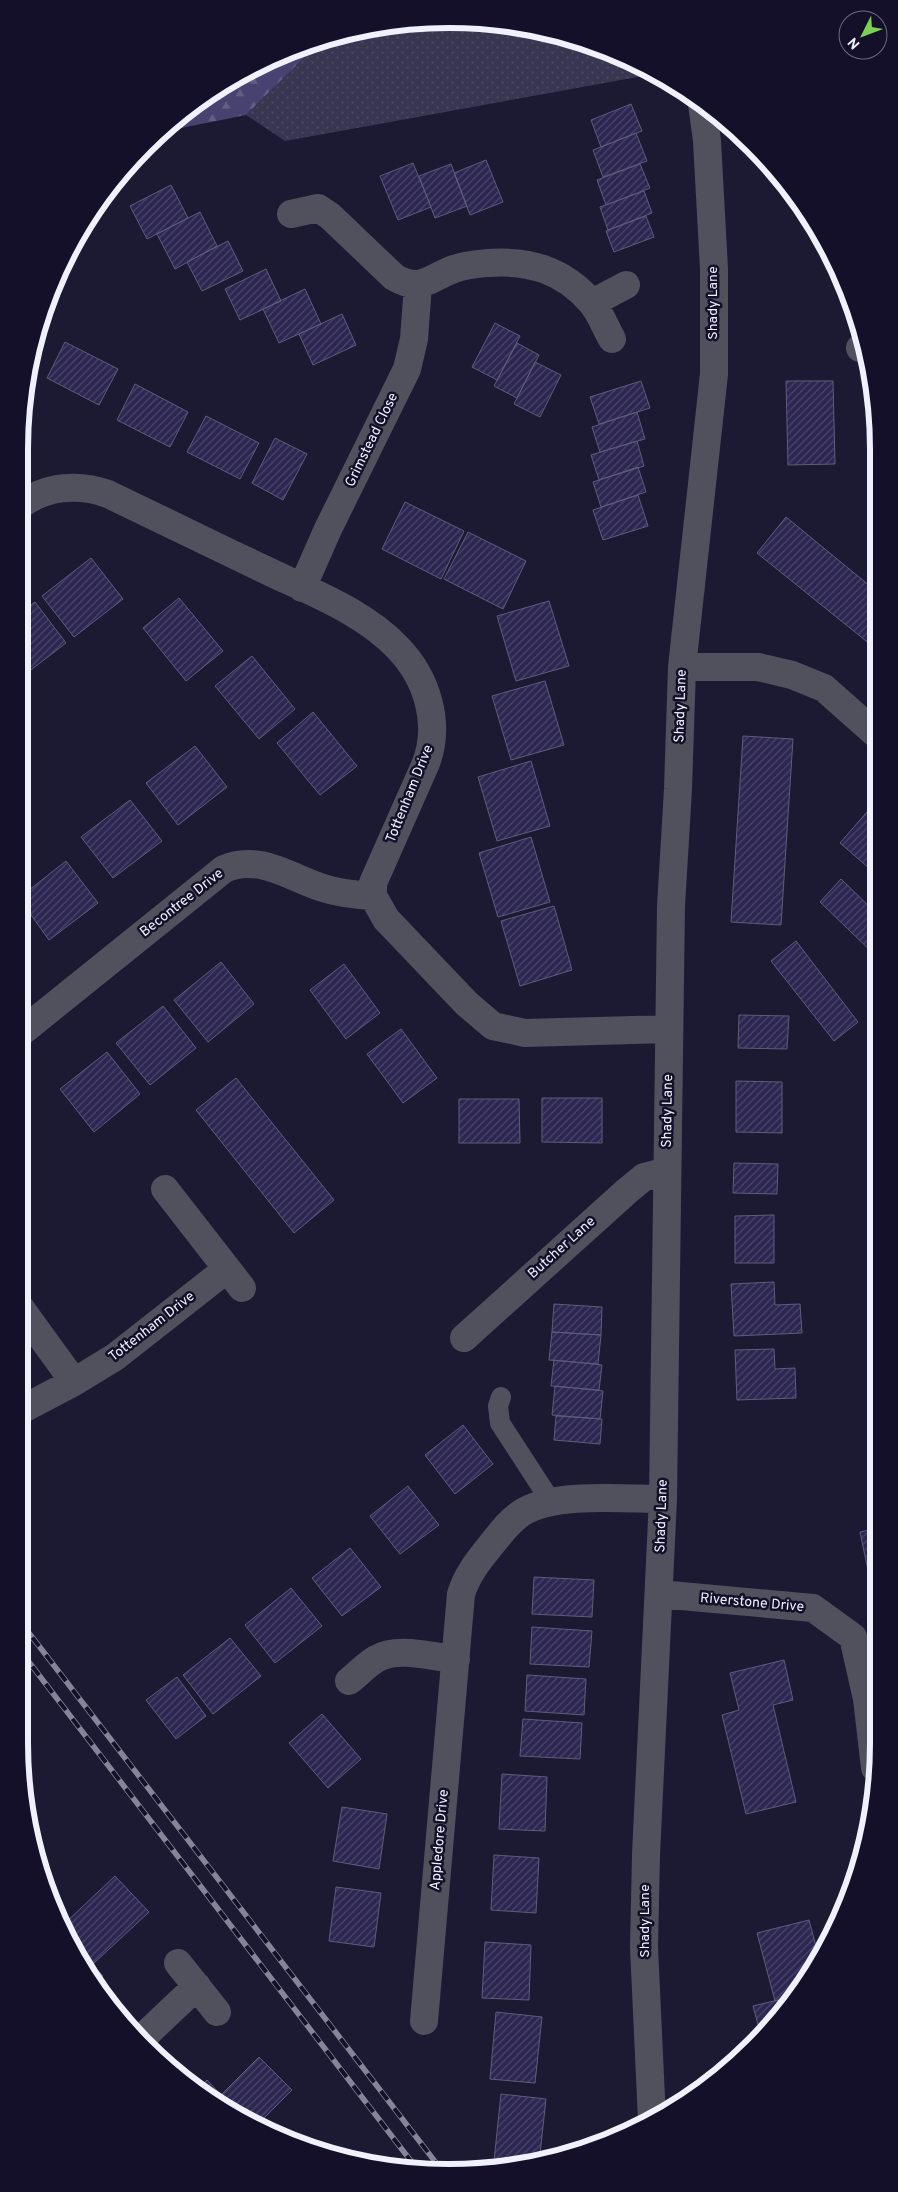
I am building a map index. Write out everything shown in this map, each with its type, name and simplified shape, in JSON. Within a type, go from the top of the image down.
[{"type":"street","name":"Shady Lane","points":[[652,2112],[644,1946],[646,1855],[663,1499],[671,906],[678,789],[682,667],[714,374],[714,269],[707,141],[703,113]]},
{"type":"street","points":[[291,214],[318,208],[330,216],[394,277],[406,284],[418,285],[455,268],[501,262],[525,263],[545,268],[564,279],[592,303],[612,339]]},
{"type":"street","name":"Grimstead Close","points":[[302,588],[328,529],[406,369],[414,339],[418,285]]},
{"type":"street","points":[[592,303],[626,285]]},
{"type":"street","name":"Tottenham Drive","points":[[28,500],[47,492],[75,487],[90,488],[108,494],[302,588],[355,616],[398,647],[420,678],[431,712],[434,729],[432,747],[373,883],[373,896]]},
{"type":"street","points":[[682,667],[758,668],[792,675],[824,688],[870,729]]},
{"type":"street","name":"Becontree Drive","points":[[28,1027],[224,869],[233,865],[252,864],[266,866],[320,887],[346,894],[373,896]]},
{"type":"street","points":[[373,896],[386,919],[409,944],[467,1004],[493,1026],[525,1033],[669,1029]]},
{"type":"street","name":"Butcher Lane","points":[[464,1338],[627,1191],[644,1178],[667,1171]]},
{"type":"street","name":"Tottenham Drive","points":[[28,1406],[74,1382],[115,1357],[234,1278],[165,1189]]},
{"type":"street","points":[[28,1318],[74,1382]]},
{"type":"street","name":"Appledore Drive","points":[[424,2021],[461,1594],[471,1571],[516,1516],[537,1506],[579,1499],[663,1499]]},
{"type":"street","name":"Riverstone Drive","points":[[659,1594],[813,1608],[853,1637],[867,1699],[870,1725]]},
{"type":"street","points":[[349,1681],[376,1659],[387,1655],[399,1653],[456,1659]]},
{"type":"street","points":[[178,1963],[217,2012]]},
{"type":"street","points":[[145,2035],[197,1986]]},
{"type":"lane","points":[[501,1397],[498,1406],[500,1422],[552,1503]]},
{"type":"shaded area","points":[[421,28],[477,28],[531,36],[584,50],[644,76],[285,141],[246,115],[310,51],[367,36]]},
{"type":"green space","points":[[310,51],[246,115],[174,129],[238,84],[263,71]]},
{"type":"building","points":[[631,104],[642,131],[601,147],[591,120]]},
{"type":"building","points":[[636,133],[647,161],[603,177],[593,150]]},
{"type":"building","points":[[486,160],[503,202],[470,215],[454,173]]},
{"type":"building","points":[[413,163],[431,207],[398,220],[380,176]]},
{"type":"building","points":[[451,164],[467,206],[435,218],[419,176]]},
{"type":"building","points":[[640,164],[650,188],[606,205],[597,180]]},
{"type":"building","points":[[171,185],[188,218],[147,239],[130,206]]},
{"type":"building","points":[[644,191],[652,213],[608,230],[600,207]]},
{"type":"building","points":[[200,212],[217,246],[175,269],[157,234]]},
{"type":"building","points":[[646,216],[654,237],[614,252],[606,231]]},
{"type":"building","points":[[228,241],[243,271],[202,291],[187,262]]},
{"type":"building","points":[[266,269],[281,301],[240,320],[225,289]]},
{"type":"building","points":[[305,289],[321,324],[279,343],[263,309]]},
{"type":"building","points":[[342,314],[356,345],[313,365],[299,334]]},
{"type":"building","points":[[495,323],[520,336],[497,380],[472,367]]},
{"type":"building","points":[[65,342],[118,369],[99,405],[47,378]]},
{"type":"building","points":[[517,343],[539,355],[517,398],[494,386]]},
{"type":"building","points":[[535,362],[561,375],[540,417],[514,404]]},
{"type":"building","points":[[641,381],[650,408],[599,424],[590,397]]},
{"type":"building","points":[[786,381],[833,381],[835,464],[788,465]]},
{"type":"building","points":[[135,384],[188,412],[170,447],[117,420]]},
{"type":"building","points":[[637,412],[645,439],[600,452],[592,427]]},
{"type":"building","points":[[206,416],[259,443],[240,479],[187,452]]},
{"type":"building","points":[[275,438],[307,454],[283,500],[252,483]]},
{"type":"building","points":[[637,441],[644,466],[599,480],[591,455]]},
{"type":"building","points":[[638,467],[646,492],[601,507],[593,482]]},
{"type":"building","points":[[638,495],[648,526],[603,540],[593,510]]},
{"type":"building","points":[[405,502],[464,531],[441,579],[382,549]]},
{"type":"building","points":[[786,517],[870,586],[870,644],[757,553]]},
{"type":"building","points":[[468,532],[526,561],[503,609],[444,579]]},
{"type":"building","points":[[91,558],[123,599],[74,637],[42,596]]},
{"type":"building","points":[[179,598],[223,651],[186,681],[143,628]]},
{"type":"building","points":[[549,601],[569,666],[516,681],[497,616]]},
{"type":"building","points":[[35,602],[66,643],[28,672],[28,607]]},
{"type":"building","points":[[252,656],[295,709],[259,739],[215,686]]},
{"type":"building","points":[[545,681],[564,745],[511,760],[492,696]]},
{"type":"building","points":[[313,712],[357,766],[320,795],[277,743]]},
{"type":"building","points":[[743,736],[793,739],[781,925],[731,922]]},
{"type":"building","points":[[195,746],[227,787],[178,825],[146,783]]},
{"type":"building","points":[[531,761],[550,826],[497,841],[478,777]]},
{"type":"building","points":[[130,800],[162,841],[113,878],[81,837]]},
{"type":"building","points":[[870,808],[870,869],[840,843]]},
{"type":"building","points":[[531,837],[550,902],[498,917],[479,853]]},
{"type":"building","points":[[66,861],[98,903],[49,940],[28,911],[28,891]]},
{"type":"building","points":[[841,879],[870,907],[870,950],[820,902]]},
{"type":"building","points":[[554,906],[572,970],[520,986],[501,921]]},
{"type":"building","points":[[796,941],[858,1022],[834,1041],[771,961]]},
{"type":"building","points":[[221,962],[254,1004],[208,1042],[174,1000]]},
{"type":"building","points":[[344,964],[380,1013],[346,1039],[310,990]]},
{"type":"building","points":[[163,1006],[196,1048],[150,1085],[116,1043]]},
{"type":"building","points":[[739,1015],[789,1016],[787,1049],[738,1048]]},
{"type":"building","points":[[401,1029],[437,1078],[403,1103],[367,1054]]},
{"type":"building","points":[[107,1052],[140,1094],[94,1132],[60,1089]]},
{"type":"building","points":[[236,1078],[334,1200],[294,1233],[196,1110]]},
{"type":"building","points":[[736,1081],[782,1082],[782,1133],[736,1132]]},
{"type":"building","points":[[542,1098],[602,1098],[602,1143],[542,1142]]},
{"type":"building","points":[[459,1099],[519,1099],[520,1143],[459,1143]]},
{"type":"building","points":[[734,1163],[778,1164],[777,1194],[733,1193]]},
{"type":"building","points":[[774,1215],[774,1263],[735,1263],[735,1216]]},
{"type":"building","points":[[774,1282],[775,1305],[800,1304],[802,1333],[734,1336],[731,1284]]},
{"type":"building","points":[[554,1304],[602,1307],[601,1335],[552,1332]]},
{"type":"building","points":[[552,1332],[601,1335],[598,1364],[549,1360]]},
{"type":"building","points":[[774,1349],[775,1369],[795,1368],[796,1398],[737,1400],[735,1350]]},
{"type":"building","points":[[554,1360],[602,1365],[599,1390],[551,1386]]},
{"type":"building","points":[[555,1386],[603,1391],[600,1419],[552,1415]]},
{"type":"building","points":[[556,1416],[602,1419],[600,1444],[554,1440]]},
{"type":"building","points":[[463,1425],[493,1464],[455,1494],[425,1455]]},
{"type":"building","points":[[408,1486],[439,1525],[400,1554],[370,1516]]},
{"type":"building","points":[[870,1530],[870,1580],[860,1532]]},
{"type":"building","points":[[350,1548],[381,1587],[342,1616],[312,1578]]},
{"type":"building","points":[[534,1577],[594,1580],[592,1617],[532,1614]]},
{"type":"building","points":[[291,1588],[322,1626],[275,1663],[245,1625]]},
{"type":"building","points":[[532,1627],[592,1631],[589,1667],[530,1664]]},
{"type":"building","points":[[230,1638],[261,1676],[213,1714],[183,1675]]},
{"type":"building","points":[[784,1660],[793,1700],[773,1705],[796,1802],[746,1814],[722,1715],[739,1710],[730,1673]]},
{"type":"building","points":[[527,1675],[586,1679],[584,1715],[525,1711]]},
{"type":"building","points":[[177,1677],[206,1716],[176,1739],[146,1700]]},
{"type":"building","points":[[322,1714],[361,1759],[328,1788],[289,1743]]},
{"type":"building","points":[[523,1719],[582,1723],[580,1759],[520,1756]]},
{"type":"building","points":[[502,1774],[547,1777],[545,1831],[499,1829]]},
{"type":"building","points":[[342,1807],[387,1814],[379,1869],[333,1861]]},
{"type":"building","points":[[494,1855],[539,1858],[536,1913],[491,1910]]},
{"type":"building","points":[[115,1876],[149,1912],[93,1964],[84,1954],[67,1921]]},
{"type":"building","points":[[336,1887],[381,1893],[374,1947],[329,1941]]},
{"type":"building","points":[[809,1920],[817,1949],[784,1999],[775,2001],[757,1933]]},
{"type":"building","points":[[485,1942],[531,1945],[529,2000],[482,1998]]},
{"type":"building","points":[[87,1958],[103,1976],[100,1979]]},
{"type":"building","points":[[784,1999],[759,2028],[753,2006]]},
{"type":"building","points":[[496,2012],[542,2017],[535,2083],[490,2079]]},
{"type":"building","points":[[259,2057],[292,2090],[262,2120],[238,2108],[221,2095]]},
{"type":"building","points":[[207,2080],[226,2100],[215,2093],[203,2085]]},
{"type":"building","points":[[501,2094],[546,2099],[540,2154],[504,2161],[494,2161]]},
{"type":"railway","points":[[28,1632],[437,2164]]},
{"type":"railway","points":[[28,1661],[412,2163]]}]
